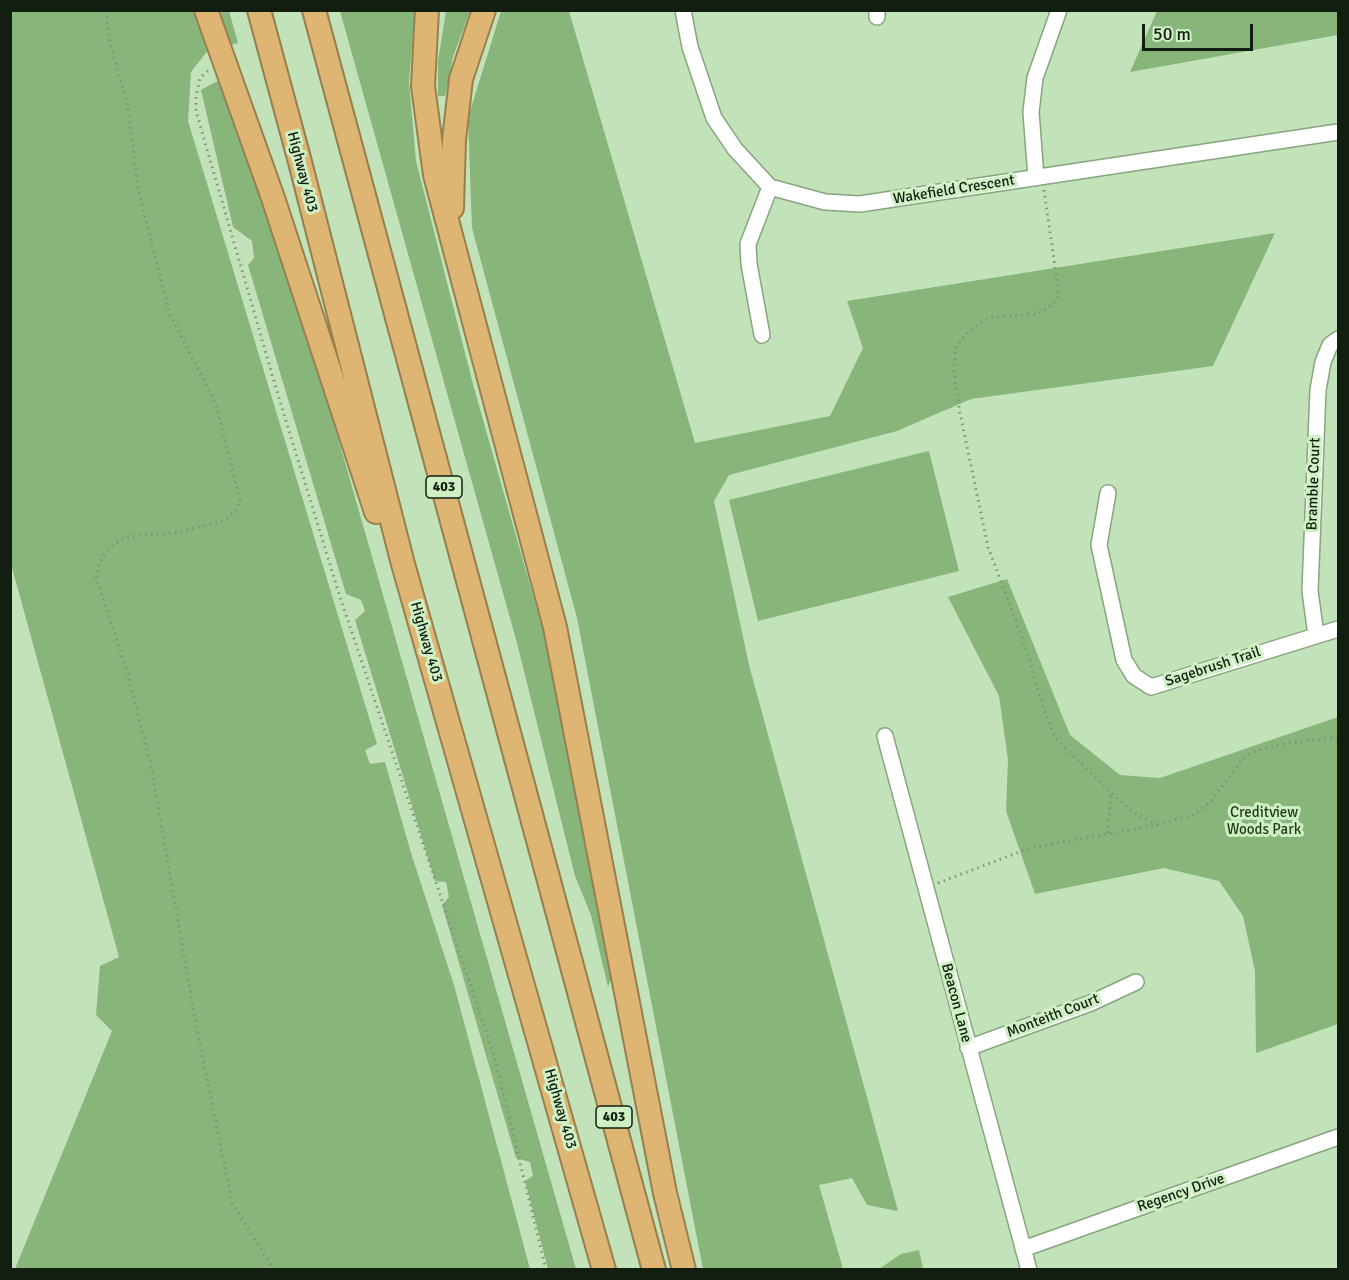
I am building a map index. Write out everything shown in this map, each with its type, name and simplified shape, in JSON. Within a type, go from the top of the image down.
[{"type":"highway","points":[[206,10],[225,59],[376,512],[403,564]]},
{"type":"highway","name":"Highway 403","points":[[258,10],[300,162],[403,564],[604,1269]]},
{"type":"highway","name":"403","points":[[314,10],[654,1269]]},
{"type":"highway","points":[[427,10],[423,58],[425,109],[435,175],[451,228],[555,627],[665,1193],[684,1269]]},
{"type":"highway","points":[[451,228],[456,112],[461,79],[484,10]]},
{"type":"street","points":[[683,10],[690,47],[714,118],[735,149],[770,187],[748,244],[749,264],[762,334]]},
{"type":"street","points":[[1039,177],[1031,112],[1035,78],[1059,10]]},
{"type":"street","name":"Wakefield Crescent","points":[[770,187],[825,202],[860,204],[1338,132]]},
{"type":"street","name":"Bramble Court","points":[[1316,635],[1310,591],[1318,390],[1323,362],[1330,345],[1338,339]]},
{"type":"street","name":"Sagebrush Trail","points":[[1108,493],[1099,545],[1124,660],[1134,676],[1151,687],[1338,629]]},
{"type":"street","name":"Beacon Lane","points":[[885,736],[1029,1269]]},
{"type":"street","name":"Monteith Court","points":[[968,1048],[1091,1003],[1136,982]]},
{"type":"street","name":"Regency Drive","points":[[1023,1249],[1338,1137]]},
{"type":"path","points":[[106,10],[110,44],[129,106],[138,190],[170,314],[216,404],[240,500],[233,515],[226,520],[176,533],[137,535],[120,540],[108,550],[99,563],[96,578],[128,674],[151,765],[195,1019],[232,1203],[273,1269]]},
{"type":"path","points":[[225,59],[201,78],[196,96],[196,111],[276,388],[339,594],[494,1054],[546,1269]]},
{"type":"path","points":[[1039,177],[1059,295],[1051,306],[1036,314],[993,317],[968,332],[956,346],[954,371],[988,547],[1026,648],[1044,710],[1056,739],[1132,811],[1157,825]]},
{"type":"path","points":[[926,890],[946,879],[1030,848],[1157,825],[1194,815],[1212,800],[1241,761],[1252,752],[1282,744],[1338,737]]},
{"type":"path","points":[[1108,833],[1111,793]]},
{"type":"green space","points":[[10,11],[193,11],[209,49],[191,72],[188,121],[377,744],[365,750],[370,764],[385,762],[411,853],[454,985],[530,1269],[15,1269],[112,1031],[96,1015],[100,966],[119,957],[11,564]]},
{"type":"green space","points":[[214,11],[229,11],[238,43],[227,46]]},
{"type":"green space","points":[[340,11],[415,11],[409,82],[416,161],[474,388],[547,645],[611,979],[608,987],[591,915],[575,876],[517,643]]},
{"type":"green space","points":[[446,11],[470,11],[453,57],[445,96],[438,96],[438,61]]},
{"type":"green space","points":[[501,11],[569,11],[695,443],[830,416],[863,348],[847,301],[1275,233],[1213,366],[971,399],[897,431],[729,475],[714,501],[749,665],[898,1211],[867,1205],[852,1178],[819,1185],[843,1269],[703,1269],[577,618],[472,228],[468,118]]},
{"type":"green space","points":[[1157,11],[1338,11],[1338,35],[1130,72]]},
{"type":"green space","points":[[221,79],[318,368],[576,1269],[548,1269],[525,1181],[533,1176],[530,1162],[516,1158],[442,905],[449,897],[446,882],[435,881],[355,620],[365,611],[361,600],[346,594],[248,265],[254,258],[252,241],[233,227],[201,90]]},
{"type":"green space","points":[[929,451],[959,571],[758,621],[729,500]]},
{"type":"green space","name":"Creditview Woods Park","points":[[1007,579],[1070,735],[1120,775],[1160,778],[1338,717],[1338,1024],[1256,1053],[1255,971],[1243,916],[1219,881],[1164,868],[1035,894],[1006,811],[1008,760],[999,696],[948,597]]},
{"type":"green space","points":[[919,1250],[923,1269],[879,1269],[901,1254]]}]
